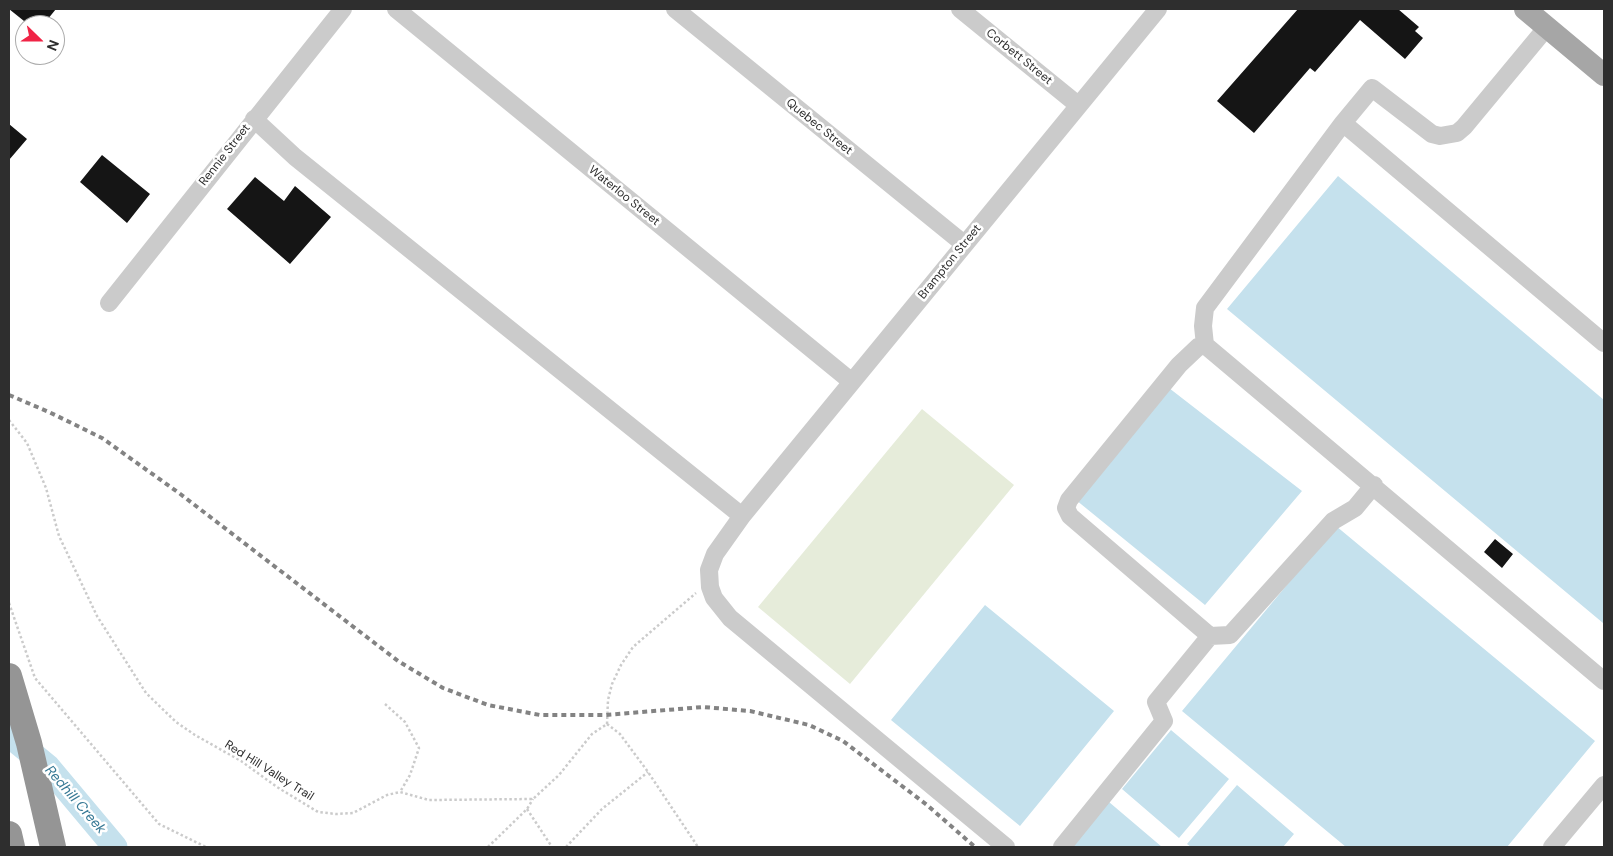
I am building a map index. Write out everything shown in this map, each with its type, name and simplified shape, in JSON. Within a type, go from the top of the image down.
[{"type":"highway","points":[[9,676],[29,743],[53,847]]},
{"type":"highway","points":[[9,834],[12,847]]},
{"type":"main road","points":[[1526,9],[1604,75]]},
{"type":"street","name":"Rennie Street","points":[[109,303],[343,9]]},
{"type":"street","name":"Waterloo Street","points":[[396,9],[852,382]]},
{"type":"street","name":"Quebec Street","points":[[675,9],[964,244]]},
{"type":"street","name":"Corbett Street","points":[[960,9],[1078,105]]},
{"type":"street","name":"Brampton Street","points":[[709,582],[713,559],[742,516],[1158,9]]},
{"type":"street","points":[[1547,27],[1464,128],[1457,132],[1440,136],[1432,134],[1372,88],[1344,122],[1205,308],[1203,326],[1205,345],[1374,485],[1604,681]]},
{"type":"street","points":[[254,119],[295,157],[742,516]]},
{"type":"street","points":[[1344,122],[1604,343]]},
{"type":"street","points":[[1205,345],[1198,347],[1179,366],[1068,500],[1066,508],[1070,516],[1210,636],[1230,635],[1333,521],[1356,508],[1374,485]]},
{"type":"street","points":[[709,582],[716,603],[730,618],[1006,847]]},
{"type":"street","points":[[1062,847],[1164,721],[1156,702],[1210,636]]},
{"type":"street","points":[[1552,847],[1604,785]]},
{"type":"path","name":"Red Hill Valley Trail","points":[[9,420],[27,443],[46,488],[59,536],[96,616],[146,693],[176,722],[318,812],[353,813],[387,795],[400,792]]},
{"type":"path","points":[[607,724],[608,700],[612,684],[621,665],[633,647],[709,582]]},
{"type":"path","points":[[9,604],[35,678],[159,824],[206,847]]},
{"type":"path","points":[[385,704],[405,722],[419,748],[410,775],[400,792],[437,800],[533,799]]},
{"type":"path","points":[[607,724],[620,734],[698,847]]},
{"type":"path","points":[[488,847],[526,809],[533,799],[559,775],[592,734],[607,724]]},
{"type":"path","points":[[566,847],[602,809],[648,772]]},
{"type":"path","points":[[526,809],[552,847]]},
{"type":"green space","points":[[922,409],[1014,485],[850,684],[758,607]]},
{"type":"water","points":[[1338,176],[1604,400],[1603,623],[1227,309]]},
{"type":"water","points":[[1169,388],[1302,491],[1205,605],[1076,500]]},
{"type":"water","points":[[1336,526],[1595,741],[1507,847],[1346,847],[1182,711]]},
{"type":"water","points":[[985,605],[1114,711],[1020,826],[891,720]]},
{"type":"water","points":[[1171,730],[1229,779],[1179,838],[1122,789]]},
{"type":"water","points":[[1237,785],[1294,834],[1283,847],[1191,847],[1187,844]]},
{"type":"water","points":[[1109,802],[1162,847],[1071,847]]},
{"type":"building","points":[[9,9],[56,9],[51,15],[16,15]]},
{"type":"building","points":[[1298,9],[1398,9],[1419,27],[1415,31],[1423,38],[1405,59],[1360,20],[1315,72],[1310,68],[1254,133],[1217,101]]},
{"type":"building","points":[[9,124],[27,139],[9,160]]},
{"type":"building","points":[[102,155],[150,194],[127,223],[80,182]]},
{"type":"building","points":[[255,177],[284,201],[295,186],[331,217],[290,264],[227,209]]},
{"type":"building","points":[[1495,539],[1513,554],[1502,568],[1484,552]]},
{"type":"waterway","name":"Redhill Creek","points":[[9,735],[48,767],[115,847]]},
{"type":"railway","points":[[9,395],[102,438],[179,493],[398,661],[443,688],[488,705],[540,715],[606,715],[703,707],[750,711],[809,725],[843,741],[927,805],[975,847]]}]
